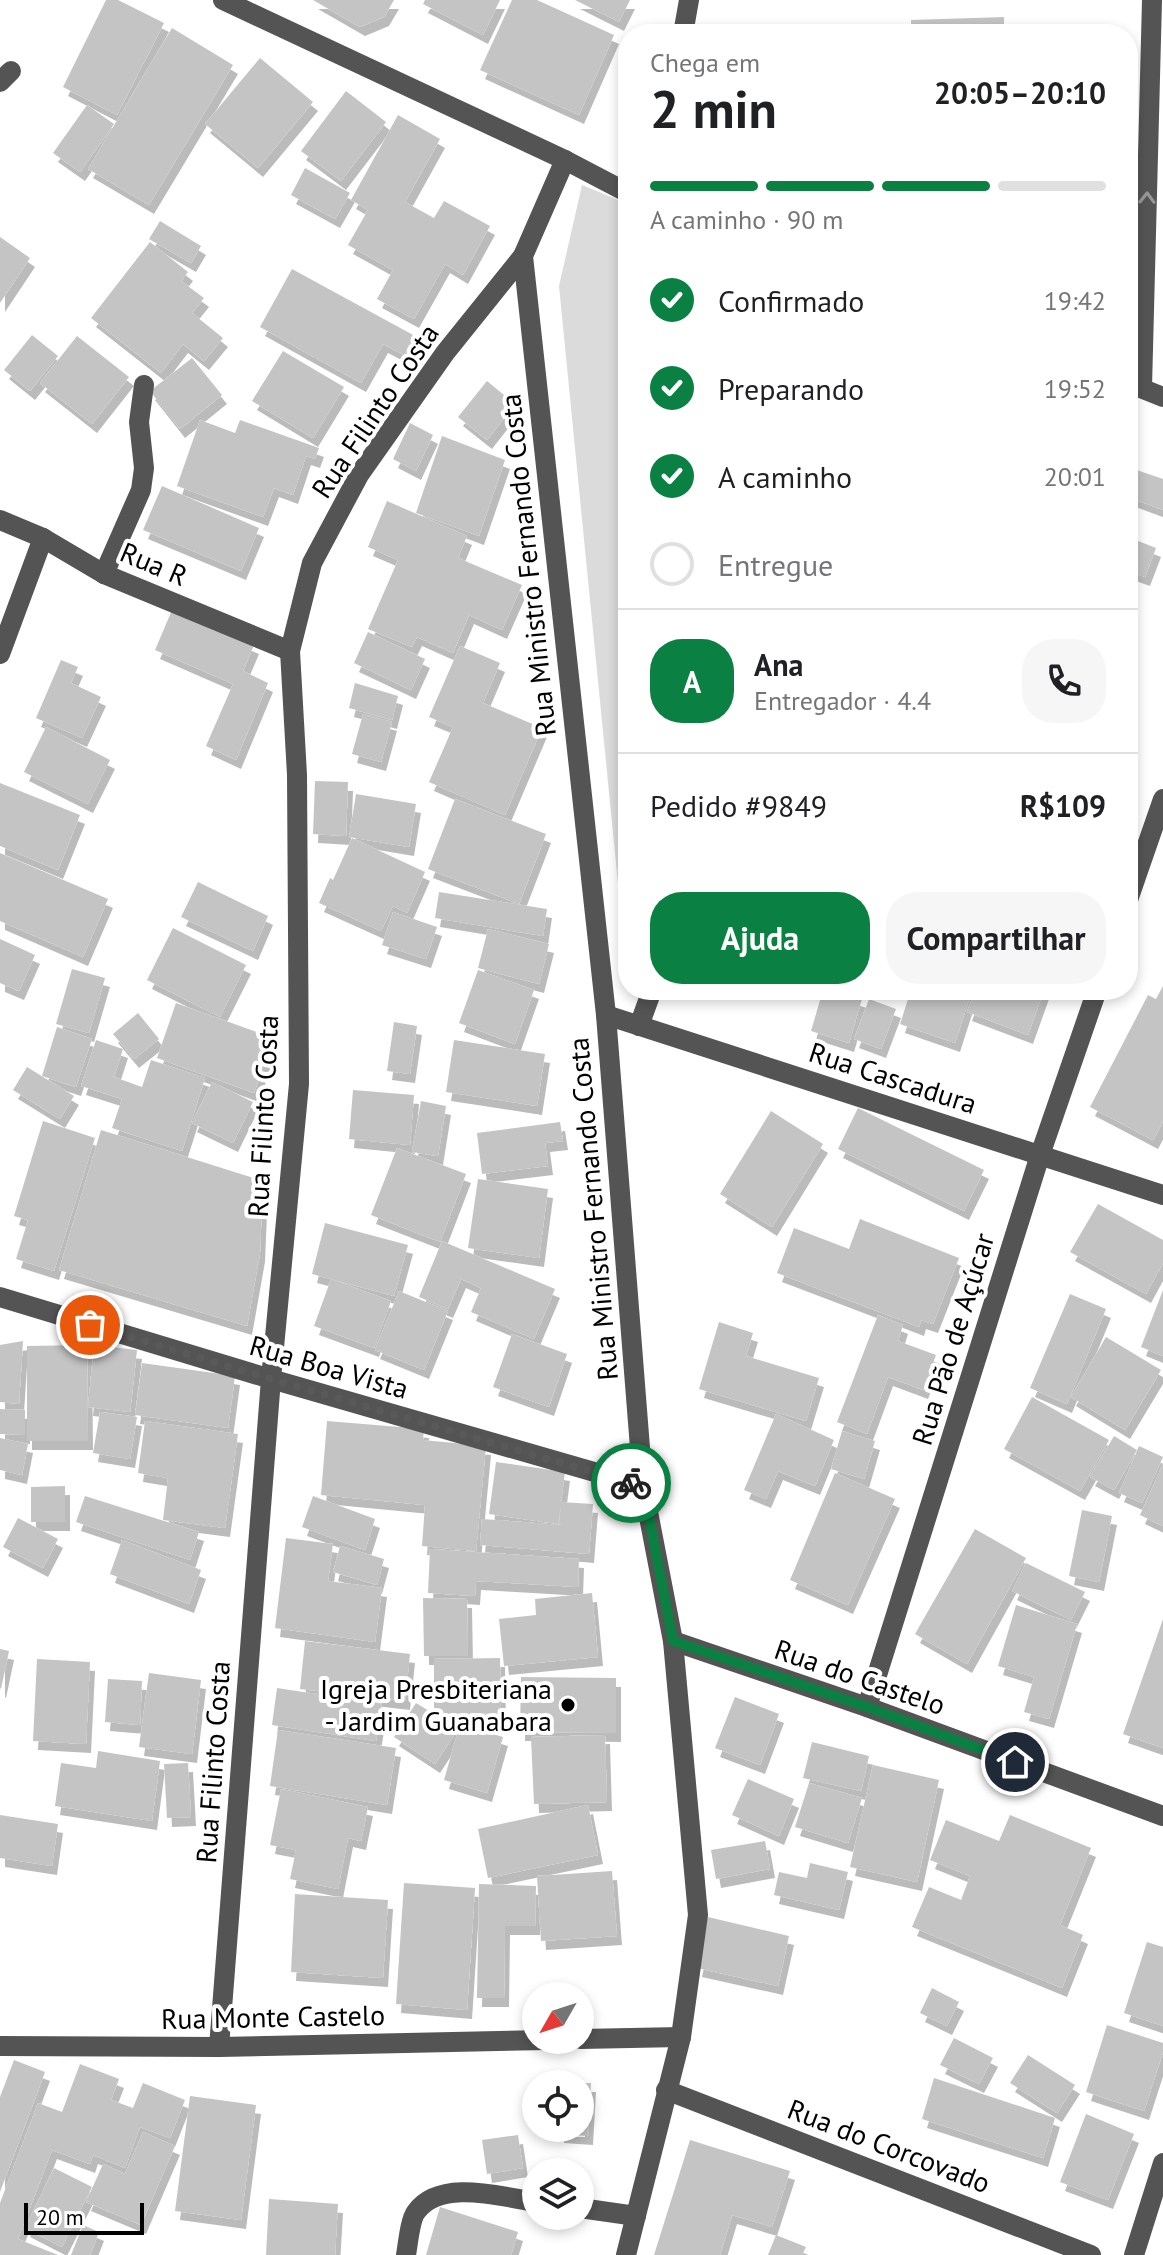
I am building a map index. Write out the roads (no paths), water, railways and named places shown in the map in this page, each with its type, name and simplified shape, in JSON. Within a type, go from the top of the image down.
[{"type":"street","points":[[223,0],[618,188]]},
{"type":"street","points":[[685,24],[689,0]]},
{"type":"street","points":[[1138,317],[1152,0]]},
{"type":"street","name":"Rua Ministro Fernando Costa","points":[[565,160],[523,256],[606,1015],[643,1486],[673,1641],[698,1915],[681,2037],[626,2255]]},
{"type":"street","name":"Rua Filinto Costa","points":[[219,2047],[271,1379],[299,1084],[297,775],[290,651],[312,563],[359,475],[445,353],[523,256]]},
{"type":"street","points":[[104,574],[141,490],[144,468],[139,422],[144,385]]},
{"type":"street","points":[[1138,386],[1163,397]]},
{"type":"street","name":"Rua R","points":[[0,520],[43,538],[104,574],[290,651]]},
{"type":"street","points":[[0,654],[43,538]]},
{"type":"street","points":[[1138,871],[1163,799]]},
{"type":"street","points":[[639,1026],[648,1000]]},
{"type":"street","name":"Rua Pão de Açúcar","points":[[867,1707],[1040,1155],[1094,1000]]},
{"type":"street","name":"Rua Cascadura","points":[[606,1015],[1163,1195]]},
{"type":"street","name":"Rua Boa Vista","points":[[0,1297],[643,1486]]},
{"type":"street","name":"Rua do Castelo","points":[[673,1641],[867,1707],[1163,1816]]},
{"type":"street","points":[[594,2039],[681,2037]]},
{"type":"street","name":"Rua Monte Castelo","points":[[0,2046],[219,2047],[522,2041]]},
{"type":"street","name":"Rua do Corcovado","points":[[666,2090],[1091,2255]]},
{"type":"street","points":[[1134,2255],[1163,2163]]},
{"type":"street","points":[[406,2255],[415,2213],[435,2196],[461,2192],[522,2200]]},
{"type":"street","points":[[594,2210],[636,2216]]},
{"type":"place","name":"Igreja Presbiteriana - Jardim Guanabara","points":[[568,1705]]}]
